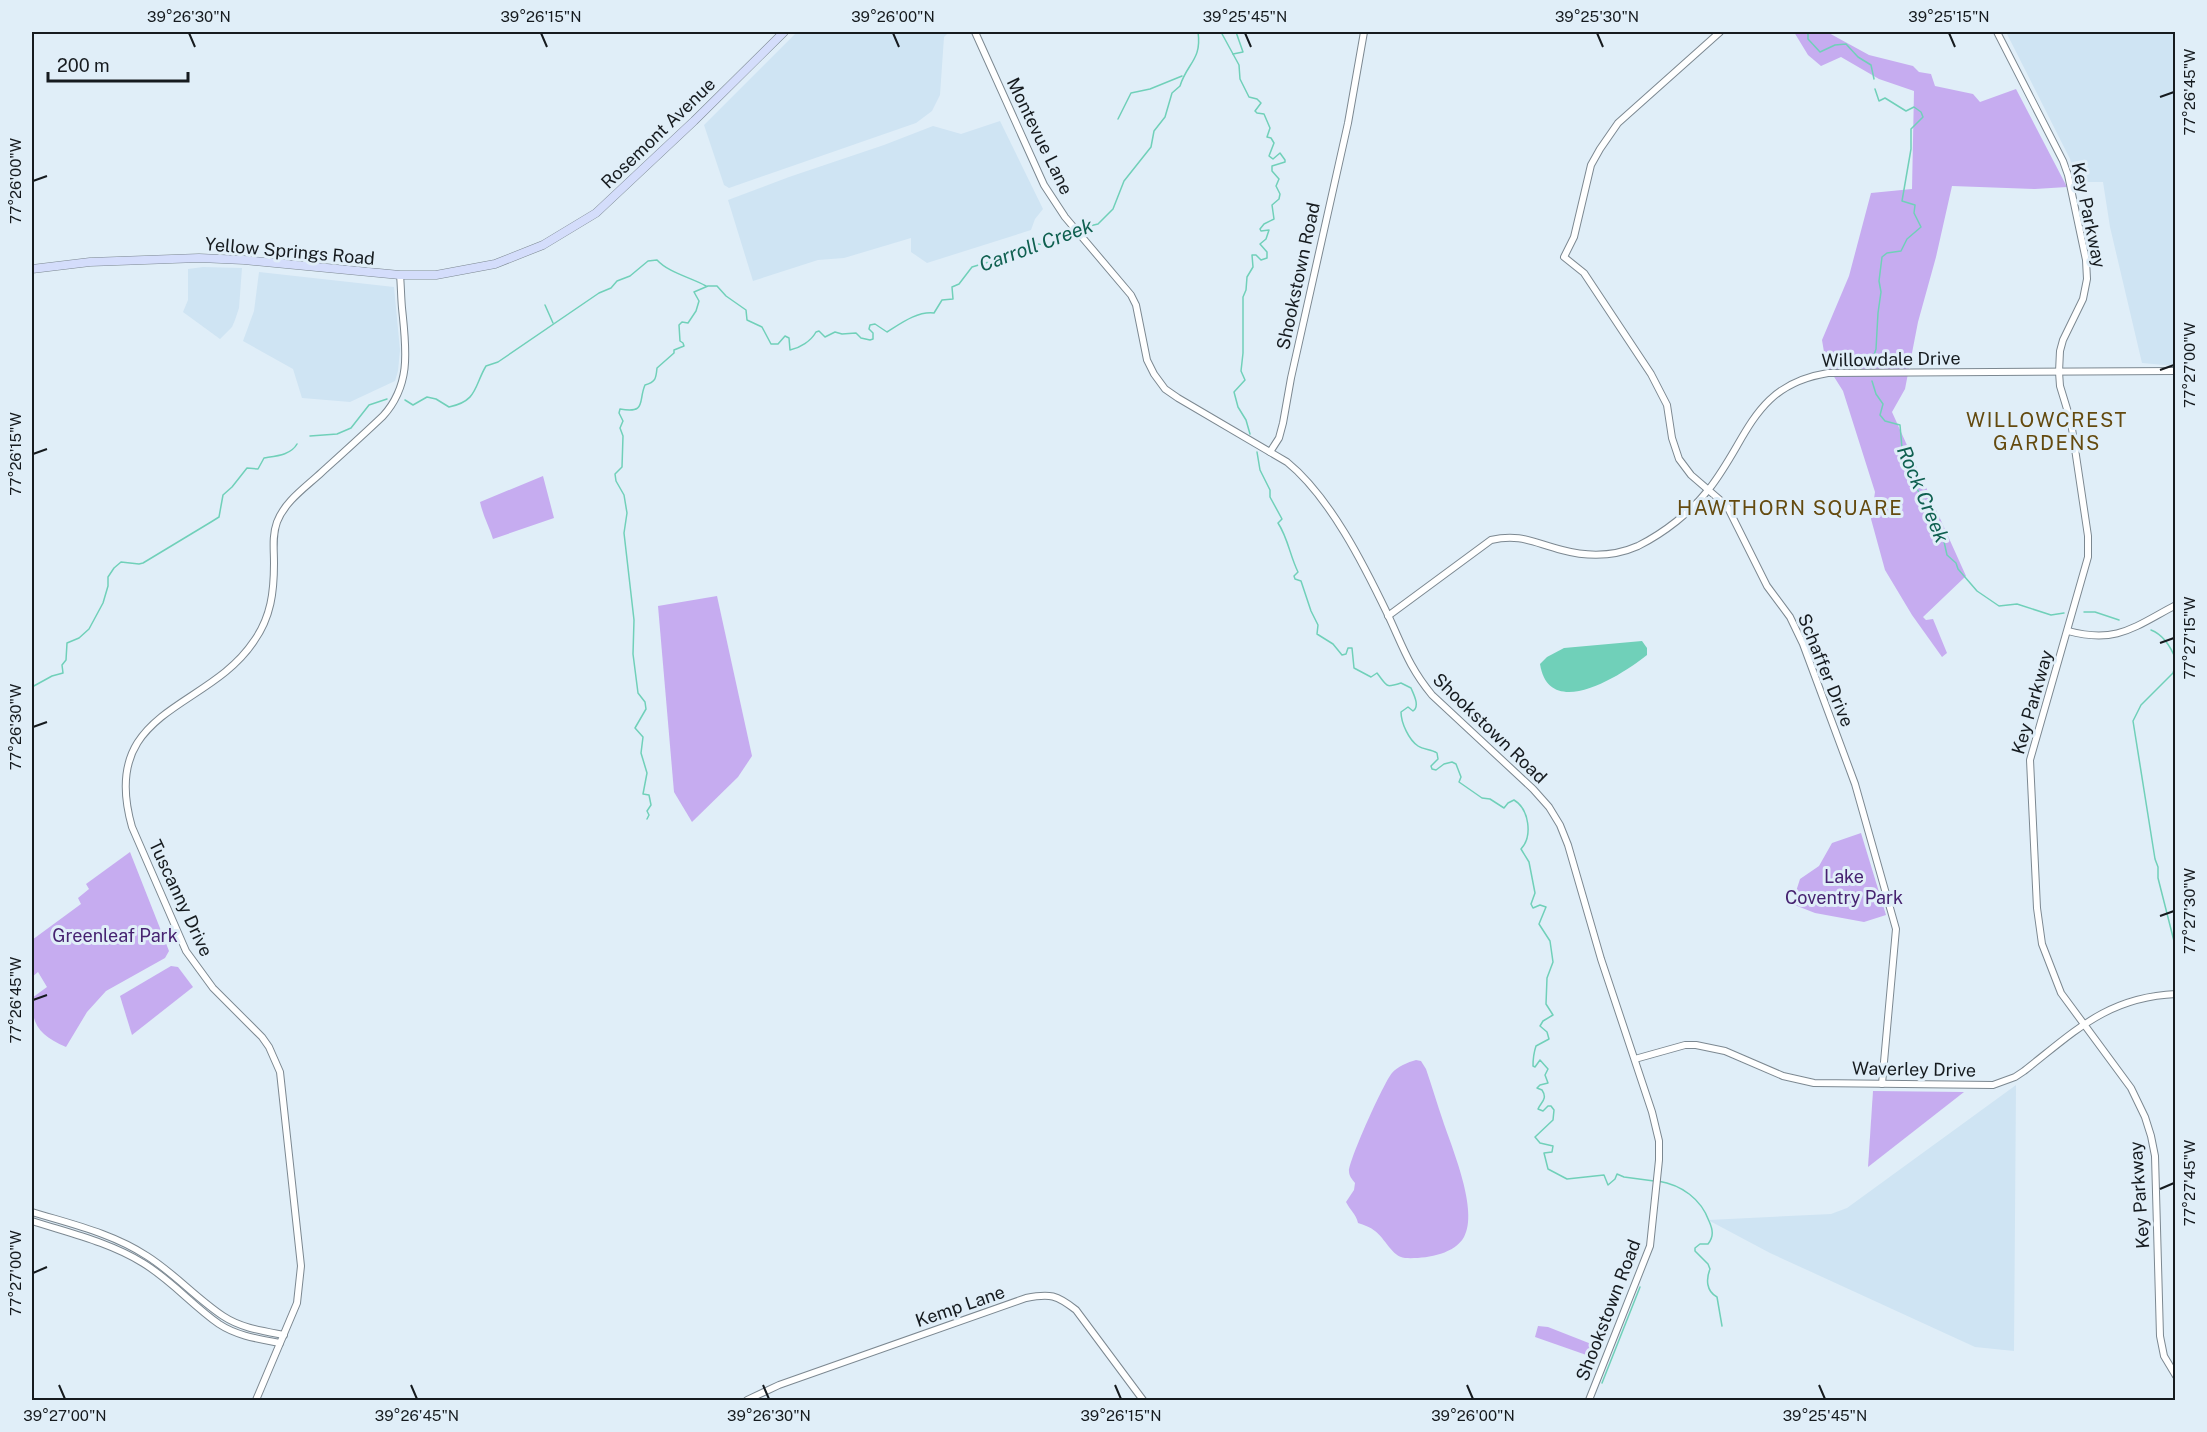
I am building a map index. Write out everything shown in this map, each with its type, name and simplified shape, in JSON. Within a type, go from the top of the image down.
[{"type":"main road","name":"Rosemont Avenue","points":[[543,245],[596,213],[784,32]]},
{"type":"main road","name":"Yellow Springs Road","points":[[32,269],[90,262],[199,258],[400,275],[436,275],[495,264],[543,245]]},
{"type":"street","name":"Montevue Lane","points":[[975,32],[1037,171],[1054,203],[1136,305],[1148,360],[1159,382],[1178,398],[1270,452]]},
{"type":"street","name":"Shookstown Road","points":[[1364,32],[1347,126],[1293,366],[1283,423],[1279,438],[1270,452],[1302,475],[1316,492],[1358,559],[1388,616],[1407,660],[1432,695],[1533,789],[1549,807],[1568,845],[1601,959],[1657,1129],[1659,1160],[1650,1246],[1589,1401]]},
{"type":"street","name":"Schaffer Drive","points":[[1720,32],[1618,123],[1599,149],[1591,165],[1574,237],[1564,257],[1584,273],[1652,374],[1667,405],[1672,438],[1679,459],[1691,476],[1727,506],[1767,586],[1797,630],[1855,784],[1896,929],[1882,1084]]},
{"type":"street","name":"Key Parkway","points":[[1997,32],[2063,161],[2086,260],[2087,286],[2083,299],[2062,340],[2059,372],[2060,386],[2071,422],[2088,536],[2088,557],[2032,748],[2030,783],[2037,908],[2042,944],[2061,993],[2131,1088],[2151,1136],[2155,1156],[2160,1336],[2164,1356],[2175,1376]]},
{"type":"street","name":"Tuscanny Drive","points":[[256,1401],[297,1303],[301,1266],[280,1072],[262,1037],[213,988],[186,951],[132,827],[126,806],[126,782],[130,762],[137,746],[154,723],[232,667],[256,639],[272,601],[275,530],[286,506],[383,416],[394,402],[403,382],[407,360],[400,275]]},
{"type":"street","name":"Willowdale Drive","points":[[1388,616],[1491,540],[1507,536],[1522,537],[1562,550],[1588,555],[1616,554],[1635,547],[1673,525],[1708,491],[1754,417],[1777,393],[1799,380],[1828,373],[2175,371]]},
{"type":"street","points":[[2068,631],[2086,636],[2109,636],[2120,633],[2175,605]]},
{"type":"street","name":"Waverley Drive","points":[[1635,1059],[1685,1045],[1696,1045],[1725,1051],[1766,1070],[1814,1083],[1973,1086],[1993,1084],[2006,1081],[2024,1071],[2083,1024],[2126,1003],[2147,997],[2175,994]]},
{"type":"street","points":[[32,1212],[123,1242],[166,1269],[223,1316],[244,1326],[284,1335]]},
{"type":"street","points":[[32,1221],[97,1241],[121,1251],[159,1275],[220,1324],[243,1335],[280,1343]]},
{"type":"street","name":"Kemp Lane","points":[[747,1401],[779,1385],[1043,1295],[1061,1298],[1076,1310],[1143,1401]]},
{"type":"shaded area","points":[[797,32],[949,32],[944,37],[940,95],[932,111],[916,123],[729,188],[724,185],[704,125]]},
{"type":"shaded area","points":[[2006,32],[2175,32],[2175,366],[2142,363],[2110,227],[2103,182],[2077,182],[2070,159]]},
{"type":"shaded area","points":[[1000,121],[1043,209],[1035,219],[1031,230],[927,263],[911,252],[911,238],[844,258],[818,260],[753,281],[728,200],[933,126],[961,134]]},
{"type":"shaded area","points":[[242,268],[239,308],[232,327],[220,339],[183,312],[188,300],[188,269]]},
{"type":"shaded area","points":[[259,272],[394,287],[400,350],[395,381],[350,402],[302,398],[293,369],[243,341],[254,311]]},
{"type":"shaded area","points":[[1642,641],[1647,648],[1647,655],[1621,673],[1588,689],[1571,692],[1557,690],[1546,681],[1540,664],[1547,657],[1564,648]]},
{"type":"shaded area","points":[[2016,1085],[2014,1351],[1975,1347],[1770,1253],[1708,1220],[1831,1214],[1847,1208]]},
{"type":"green space","points":[[1794,32],[1827,32],[1869,55],[1913,66],[1919,72],[1931,74],[1935,86],[1973,94],[1980,102],[2016,89],[2067,187],[2035,189],[1952,186],[1918,322],[1905,389],[1892,412],[1966,576],[1923,617],[1926,620],[1933,619],[1947,653],[1942,657],[1912,615],[1885,570],[1871,519],[1875,492],[1843,391],[1826,364],[1822,340],[1849,276],[1871,193],[1912,189],[1914,91],[1879,79],[1841,57],[1821,66],[1808,55]]},
{"type":"green space","points":[[543,476],[554,518],[493,539],[480,502]]},
{"type":"green space","points":[[717,596],[752,756],[738,777],[692,822],[674,792],[658,606]]},
{"type":"green space","name":"Lake Coventry Park","points":[[1861,833],[1886,915],[1864,922],[1815,913],[1792,904],[1800,879],[1819,866],[1832,843]]},
{"type":"green space","name":"Greenleaf Park","points":[[130,852],[169,951],[165,958],[106,991],[87,1012],[66,1047],[44,1034],[33,1016],[32,998],[47,987],[38,972],[32,977],[32,940],[81,904],[78,898],[89,889],[86,884]]},
{"type":"green space","name":"Greenleaf Park","points":[[171,966],[178,967],[193,987],[132,1035],[120,996]]},
{"type":"green space","points":[[1416,1060],[1421,1061],[1426,1069],[1458,1163],[1466,1196],[1468,1226],[1459,1243],[1446,1252],[1429,1257],[1405,1258],[1392,1251],[1375,1231],[1358,1223],[1346,1202],[1354,1190],[1355,1183],[1349,1171],[1351,1164],[1360,1138],[1382,1091],[1394,1071]]},
{"type":"green space","points":[[1873,1091],[1964,1092],[1868,1167]]},
{"type":"green space","points":[[1538,1326],[1548,1327],[1599,1347],[1595,1358],[1535,1337]]},
{"type":"waterway","name":"Carroll Creek","points":[[1077,229],[1098,224],[1113,209],[1124,181],[1151,147],[1154,131],[1165,117],[1172,93],[1180,86],[1196,55],[1198,32]]},
{"type":"waterway","points":[[1221,32],[1239,65],[1240,79],[1249,97],[1261,103],[1255,111],[1264,114],[1270,128],[1267,137],[1271,138],[1274,143],[1269,156],[1273,159],[1280,153],[1285,160],[1285,162],[1272,166],[1272,171],[1279,179],[1276,186],[1280,194],[1279,199],[1272,205],[1274,219],[1260,229],[1261,231],[1269,230],[1266,239],[1260,244],[1267,252],[1267,258],[1261,260],[1256,255],[1252,255],[1253,267],[1247,277],[1243,297],[1241,371],[1245,380],[1234,392],[1250,434]]},
{"type":"waterway","points":[[1233,54],[1243,52],[1236,32]]},
{"type":"waterway","name":"Rock Creek","points":[[1808,32],[1808,39],[1820,52],[1835,45],[1846,44],[1858,57],[1871,65],[1874,79]]},
{"type":"waterway","points":[[1118,119],[1131,93],[1150,89],[1182,76]]},
{"type":"waterway","name":"Rock Creek","points":[[1871,364],[1876,349],[1882,257],[1887,253],[1901,251],[1907,239],[1921,227],[1914,213],[1915,205],[1902,201],[1911,149],[1911,129],[1923,117],[1921,112],[1914,107],[1906,111],[1885,98],[1879,101],[1875,89]]},
{"type":"waterway","name":"Carroll Creek","points":[[647,819],[649,815],[647,811],[651,805],[649,795],[643,794],[647,773],[641,753],[643,737],[635,728],[646,709],[645,702],[638,693],[633,654],[634,620],[624,533],[627,513],[624,495],[616,481],[615,474],[622,467],[623,436],[620,428],[623,421],[619,413],[620,409],[638,408],[645,385],[655,379],[657,368],[674,353],[674,350],[684,346],[680,341],[679,325],[682,322],[688,323],[696,311],[699,301],[694,292],[708,286],[717,286],[726,296],[746,310],[747,320],[762,327],[771,344],[778,344],[785,336],[789,338],[790,350],[805,344],[819,331],[825,337],[835,332],[856,333],[861,338],[870,340],[873,339],[873,333],[869,329],[870,325],[875,324],[887,332],[915,316],[934,313],[942,300],[953,299],[952,287],[959,284],[972,267],[1012,255],[1038,244],[1047,245],[1073,231]]},
{"type":"waterway","points":[[405,400],[413,405],[427,397],[436,399],[449,407],[465,401],[474,392],[486,366],[498,362],[599,293],[611,288],[617,281],[630,276],[648,261],[657,260],[674,272],[706,286]]},
{"type":"waterway","points":[[545,305],[553,323]]},
{"type":"waterway","name":"Rock Creek","points":[[1872,381],[1876,394],[1883,404],[1880,415],[1885,421],[1900,425],[1902,448],[1912,459],[1915,485],[1943,537],[1947,555],[1956,563],[1958,569],[1977,591],[1999,606],[2017,604],[2051,615],[2064,613]]},
{"type":"waterway","points":[[310,436],[337,434],[351,428],[369,405],[387,399]]},
{"type":"waterway","points":[[32,687],[63,673],[62,665],[66,660],[67,643],[79,638],[89,629],[103,603],[108,577],[114,568],[121,562],[143,563],[219,517],[223,495],[247,468],[258,469],[264,458],[287,453],[297,444]]},
{"type":"waterway","points":[[1257,452],[1260,470],[1270,490],[1270,497],[1282,519],[1278,523],[1298,572],[1294,576],[1295,579],[1301,581],[1318,625],[1317,634],[1333,644],[1342,655],[1346,654],[1348,648],[1352,648],[1354,668],[1371,677],[1377,673],[1387,685],[1401,683],[1411,688],[1416,706],[1413,711],[1408,707],[1401,712],[1402,721],[1415,743],[1437,753],[1438,759],[1431,766],[1432,769],[1436,770],[1452,762],[1456,764],[1461,777],[1459,782],[1482,798],[1490,799],[1504,808],[1514,800],[1526,816],[1527,837],[1521,849],[1529,862],[1535,893],[1531,904],[1533,908],[1540,905],[1546,907],[1539,924],[1550,941],[1553,962],[1547,978],[1546,1004],[1553,1015],[1543,1021],[1540,1026],[1547,1032],[1549,1039],[1536,1046],[1533,1064],[1535,1067],[1540,1060],[1548,1069],[1545,1075],[1548,1083],[1537,1088],[1542,1090],[1544,1096],[1538,1109],[1543,1111],[1551,1106],[1554,1110],[1553,1120],[1535,1137],[1540,1143],[1553,1146],[1552,1152],[1544,1153],[1548,1169],[1567,1179],[1604,1175],[1608,1185],[1617,1174],[1654,1181]]},
{"type":"waterway","name":"Rock Creek","points":[[2084,612],[2095,612],[2119,620]]},
{"type":"waterway","name":"Rock Creek","points":[[2151,630],[2166,642],[2176,660]]},
{"type":"waterway","name":"Rock Creek","points":[[2176,664],[2173,673],[2141,705],[2133,721],[2158,878],[2176,949]]},
{"type":"waterway","points":[[1658,1181],[1690,1194],[1701,1206],[1709,1221],[1712,1236],[1708,1244],[1700,1244],[1695,1251],[1710,1269],[1708,1284],[1711,1292],[1717,1297],[1722,1326]]},
{"type":"waterway","points":[[1602,1383],[1640,1287]]},
{"type":"district","name":"WILLOWCREST GARDENS","points":[[2047,432]]},
{"type":"district","name":"HAWTHORN SQUARE","points":[[1790,508]]}]
